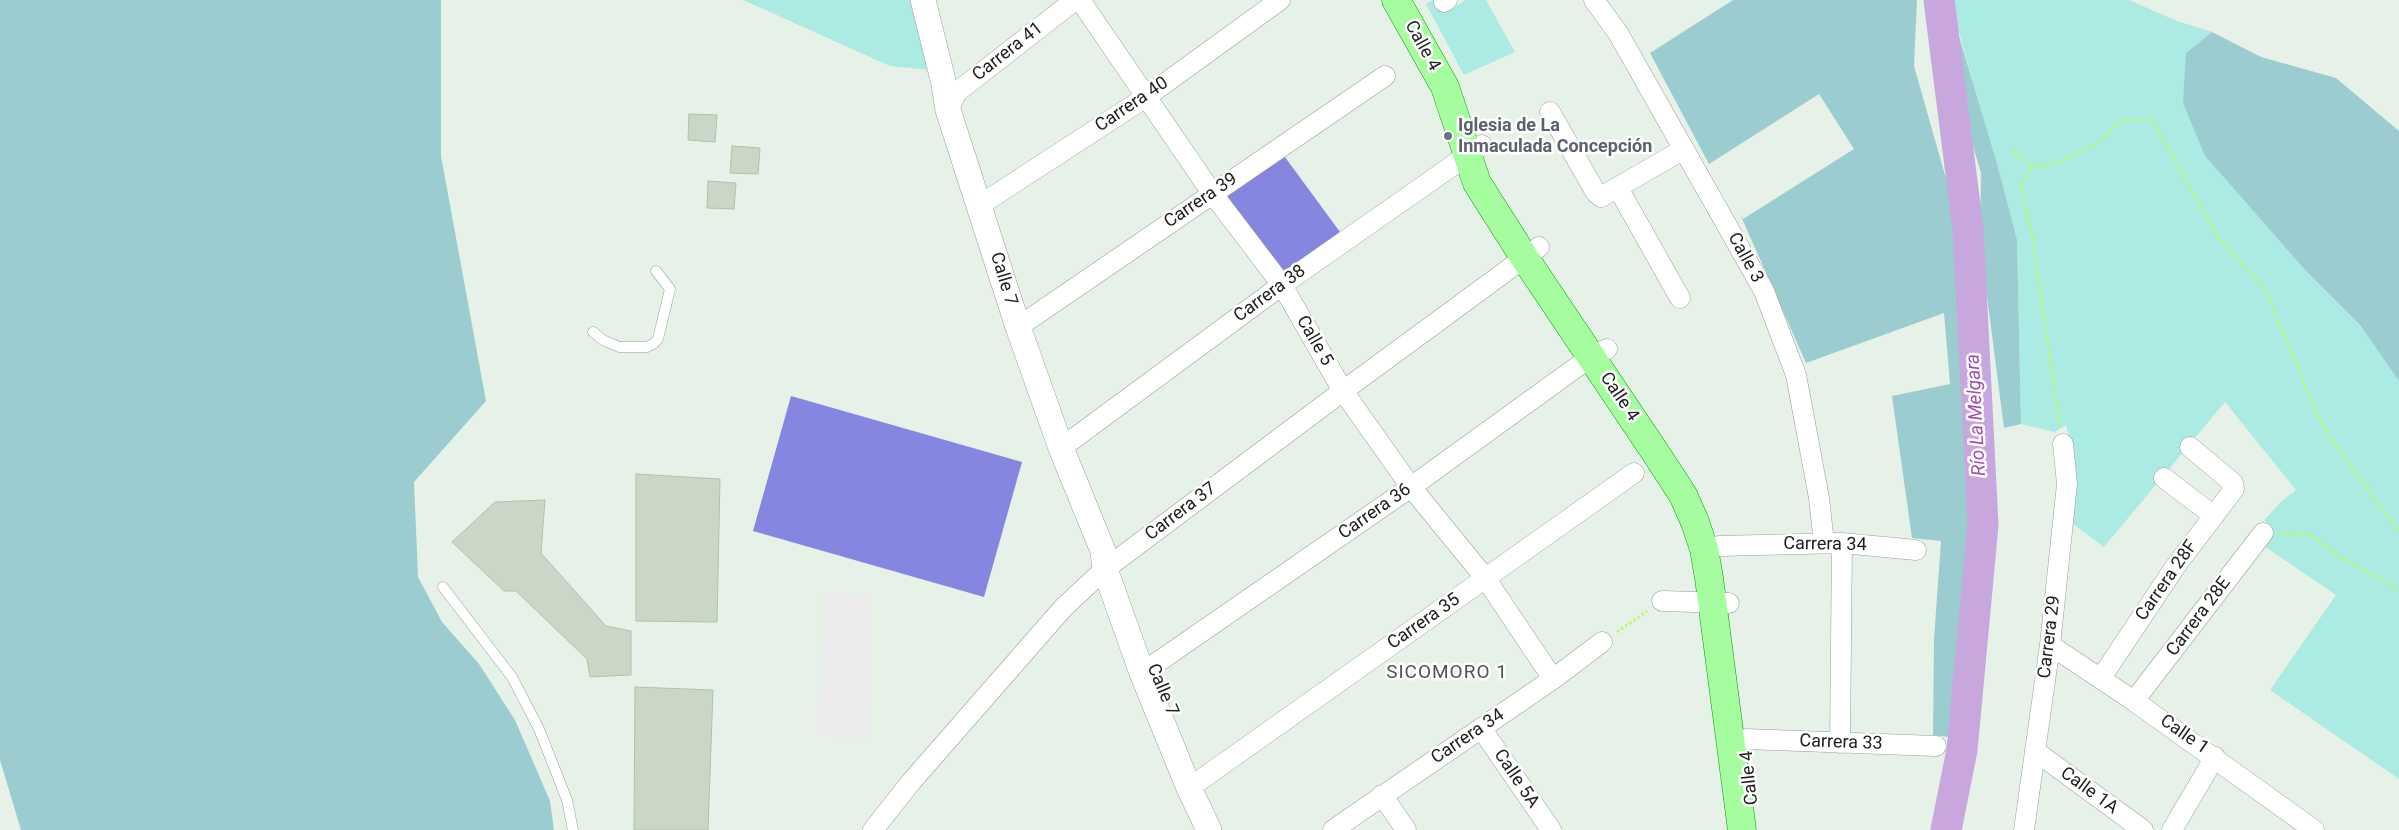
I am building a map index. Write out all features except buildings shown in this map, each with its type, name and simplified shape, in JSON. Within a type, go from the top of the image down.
[{"type":"main road","name":"Calle 4","points":[[1396,0],[1445,87],[1475,150]]},
{"type":"main road","name":"Calle 4","points":[[1414,0],[1459,81],[1475,150],[1477,183],[1532,252],[1599,352],[1683,495],[1711,548],[1746,739],[1755,830]]},
{"type":"main road","name":"Calle 4","points":[[1720,603],[1742,830]]},
{"type":"street","name":"Calle 7","points":[[923,0],[944,84],[948,110],[1018,327],[1060,448],[1107,561],[1147,670],[1195,784],[1209,830]]},
{"type":"street","name":"Carrera 41","points":[[948,110],[957,92],[1075,0]]},
{"type":"street","name":"Calle 5","points":[[1080,0],[1212,194],[1282,285],[1343,390],[1411,487],[1486,579],[1553,679]]},
{"type":"street","name":"Carrera 40","points":[[980,205],[1146,97],[1280,0]]},
{"type":"street","name":"Calle 3","points":[[1594,0],[1618,33],[1764,291],[1796,375],[1819,498],[1833,543],[1840,743]]},
{"type":"street","name":"Carrera 39","points":[[1018,327],[1385,76]]},
{"type":"street","points":[[1550,112],[1596,193],[1601,197],[1684,149]]},
{"type":"street","name":"Carrera 38","points":[[1060,448],[1282,285],[1475,150]]},
{"type":"street","points":[[1618,188],[1680,298]]},
{"type":"street","name":"Carrera 37","points":[[873,830],[911,782],[1064,607],[1107,561],[1532,252]]},
{"type":"street","name":"Carrera 36","points":[[1147,670],[1411,487],[1599,352]]},
{"type":"street","name":"Carrera 29","points":[[2024,830],[2050,646],[2067,484],[2063,444]]},
{"type":"street","name":"Carrera 28F","points":[[2100,678],[2176,566],[2235,486],[2190,447]]},
{"type":"street","name":"Carrera 35","points":[[1195,784],[1634,473]]},
{"type":"street","points":[[2164,478],[2214,516]]},
{"type":"street","name":"Carrera 28E","points":[[2134,701],[2263,532]]},
{"type":"street","name":"Carrera 34","points":[[1711,548],[1833,543],[1916,550]]},
{"type":"street","points":[[1662,601],[1720,603]]},
{"type":"street","name":"Carrera 34","points":[[1334,830],[1382,795],[1553,679],[1602,642]]},
{"type":"street","name":"Calle 1","points":[[2050,646],[2215,757],[2314,830]]},
{"type":"street","name":"Calle 5A","points":[[1481,728],[1551,830]]},
{"type":"street","name":"Carrera 33","points":[[1746,739],[1936,746]]},
{"type":"street","name":"Calle 1A","points":[[2035,751],[2143,830]]},
{"type":"street","points":[[2172,830],[2215,757]]},
{"type":"street","name":"Calle 7","points":[[1195,784],[1224,830]]},
{"type":"street","points":[[1382,795],[1406,830]]},
{"type":"lane","points":[[593,332],[603,340],[619,346],[647,347],[653,344],[658,339],[670,289],[656,270]]},
{"type":"lane","points":[[443,586],[512,677],[539,729],[567,800],[573,830]]},
{"type":"path","points":[[2011,149],[2032,166],[2055,164],[2098,143],[2122,120],[2152,120],[2219,239],[2264,286],[2317,414],[2334,443],[2399,532]]},
{"type":"path","points":[[2032,166],[2021,184],[2034,242],[2063,444]]},
{"type":"path","points":[[2263,532],[2310,534],[2342,558],[2399,590]]},
{"type":"path","points":[[1602,642],[1662,601]]},
{"type":"shaded area","points":[[0,0],[441,0],[441,156],[486,401],[414,482],[418,577],[442,622],[479,664],[515,720],[550,801],[554,830],[21,830],[0,760]]},
{"type":"shaded area","points":[[743,0],[918,0],[932,70],[890,66]]},
{"type":"shaded area","points":[[1437,0],[1445,12],[1466,0],[1486,0],[1515,52],[1464,75],[1426,4]]},
{"type":"shaded area","points":[[1733,0],[1917,0],[1914,66],[1956,214],[1977,519],[1957,738],[1933,735],[1934,639],[1941,541],[1912,538],[1892,396],[1950,384],[1944,313],[1806,363],[1740,214],[1743,219],[1854,149],[1819,94],[1709,164],[1650,53]]},
{"type":"shaded area","points":[[1950,0],[2129,0],[2177,21],[2212,32],[2186,53],[2205,156],[2305,270],[2360,325],[2399,381],[2399,779],[2270,690],[2336,595],[2264,546],[2273,528],[2264,520],[2283,500],[2296,490],[2225,402],[2104,547],[2073,524],[2076,465],[2066,425],[2054,432],[2021,424],[2017,240]]},
{"type":"shaded area","points":[[2212,32],[2261,57],[2336,78],[2399,131],[2399,381],[2360,325],[2305,270],[2205,156],[2183,103],[2186,53]]},
{"type":"shaded area","points":[[1959,36],[1997,164],[2017,240],[2021,424],[2004,428],[1980,242],[1981,173],[1966,123]]},
{"type":"shaded area","points":[[1282,153],[1340,232],[1283,272],[1226,195]]},
{"type":"shaded area","points":[[791,396],[1022,462],[984,597],[753,531]]},
{"type":"shaded area","points":[[823,594],[872,595],[869,738],[818,735]]},
{"type":"waterway","name":"Río La Melgara","points":[[1939,0],[1968,229],[1983,525],[1962,750],[1946,830]]},
{"type":"place","name":"Iglesia de La Inmaculada Concepción","points":[[1448,136]]},
{"type":"district","name":"SICOMORO 1","points":[[1447,673]]}]
